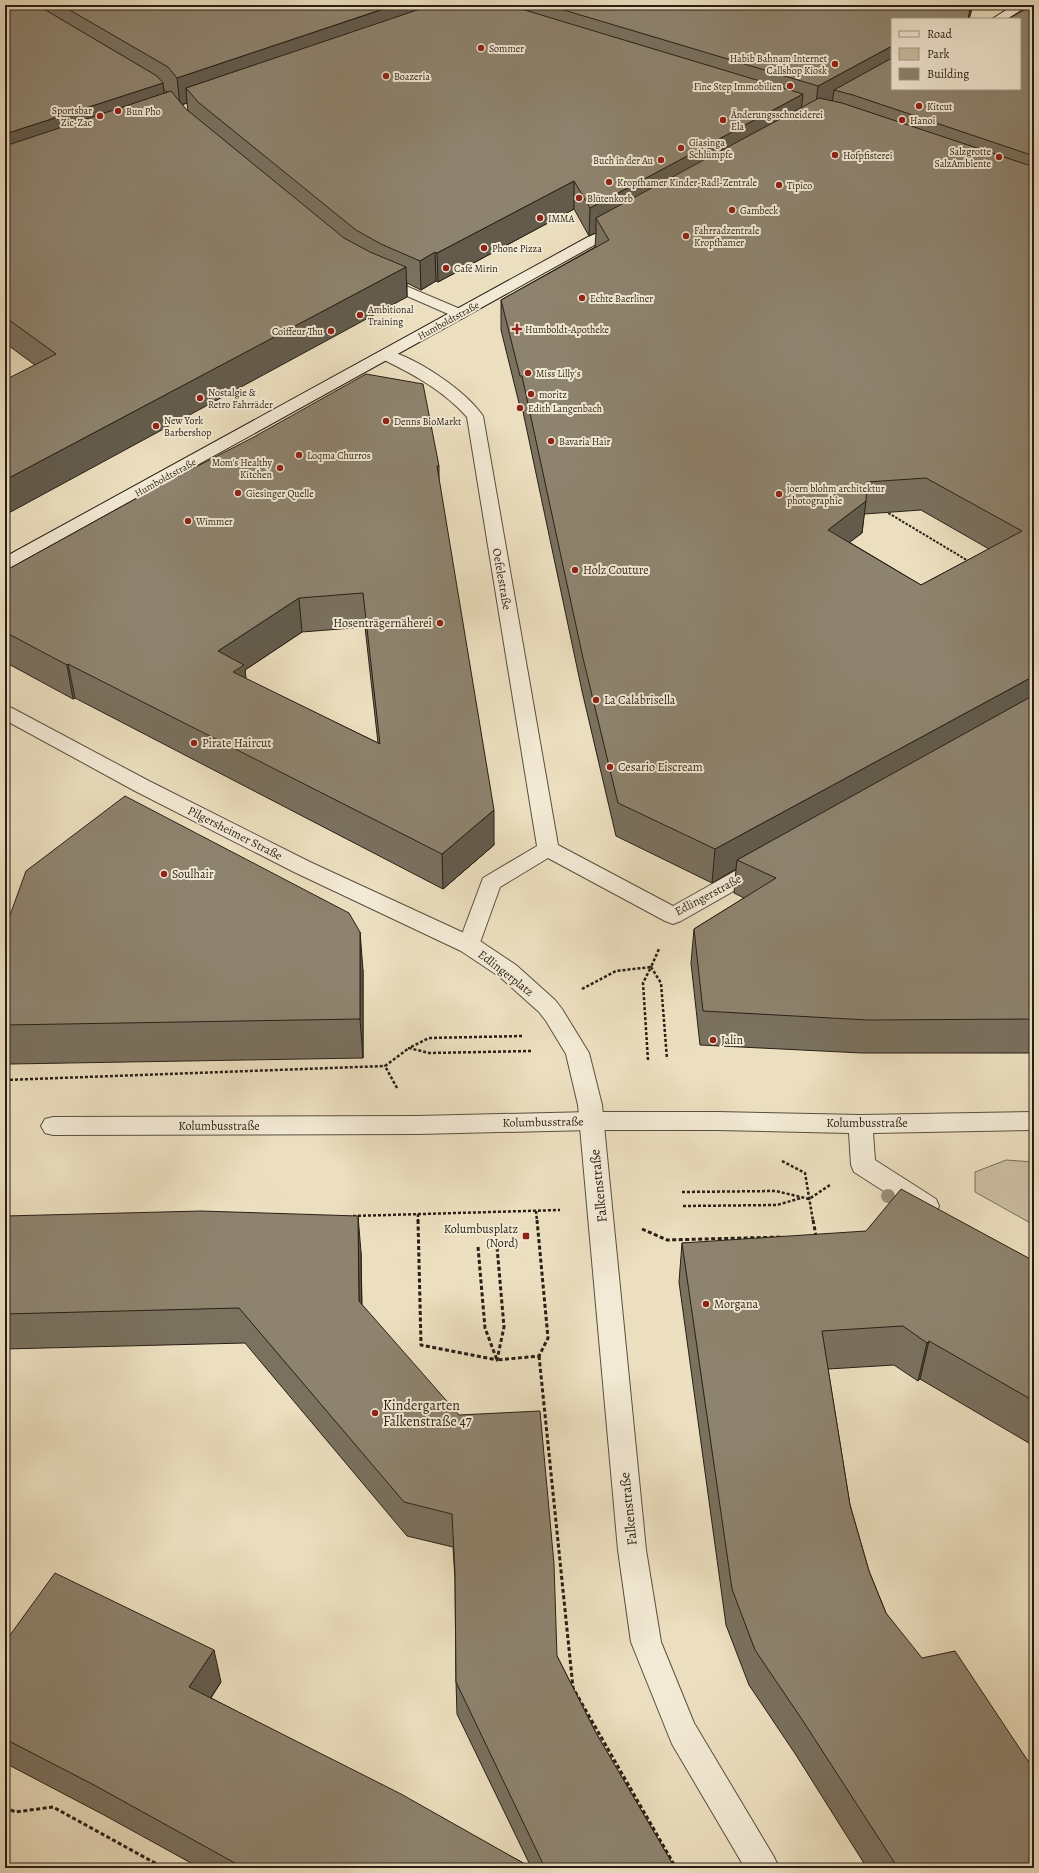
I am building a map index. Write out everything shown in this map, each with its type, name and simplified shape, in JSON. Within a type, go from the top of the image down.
[{"type":"street","points":[[1000,18],[1023,5]]},
{"type":"street","name":"Humboldtstraße","points":[[5,564],[635,217]]},
{"type":"street","points":[[371,274],[460,314]]},
{"type":"street","name":"Oefelestraße","points":[[386,355],[429,376],[461,400],[475,416],[548,850]]},
{"type":"street","name":"Pilgersheimer Straße","points":[[5,712],[142,786],[302,867],[469,945]]},
{"type":"street","name":"Edlingerstraße","points":[[548,850],[673,916],[779,855]]},
{"type":"street","name":"Edlingerplatz","points":[[548,850],[490,883],[469,945],[508,971],[548,1006],[564,1029],[577,1053],[590,1105],[591,1121]]},
{"type":"street","name":"Kolumbusstraße","points":[[53,1126],[418,1125],[591,1121],[717,1121],[861,1124],[1034,1121]]},
{"type":"street","name":"Falkenstraße","points":[[591,1121],[632,1550],[646,1642],[683,1733],[762,1868]]},
{"type":"street","points":[[861,1124],[863,1165],[943,1216]]},
{"type":"path","points":[[882,509],[974,564]]},
{"type":"path","points":[[548,1006],[616,971],[651,967]]},
{"type":"path","points":[[651,967],[661,983],[667,1060]]},
{"type":"path","points":[[648,1060],[643,983],[651,967]]},
{"type":"path","points":[[5,1080],[385,1066],[409,1048],[429,1038],[529,1036]]},
{"type":"path","points":[[409,1048],[429,1053],[537,1051]]},
{"type":"path","points":[[385,1066],[418,1125]]},
{"type":"path","points":[[808,1199],[863,1165]]},
{"type":"path","points":[[682,1192],[776,1191],[808,1199]]},
{"type":"path","points":[[683,1206],[777,1205],[803,1197]]},
{"type":"path","points":[[808,1199],[817,1236],[809,1236]]},
{"type":"path","points":[[347,1216],[600,1209],[667,1240],[785,1236]]},
{"type":"path","points":[[536,1211],[548,1338],[539,1356],[573,1688],[676,1868]]},
{"type":"path","points":[[418,1214],[421,1345],[497,1360],[539,1356]]},
{"type":"path","points":[[478,1247],[485,1328],[497,1360]]},
{"type":"path","points":[[497,1247],[504,1327],[497,1360]]},
{"type":"path","points":[[5,1807],[15,1812],[53,1807],[164,1868]]},
{"type":"green space","points":[[1006,1160],[1034,1162],[1034,1225],[975,1192],[975,1172]]},
{"type":"building","points":[[5,5],[37,5],[157,76],[163,83],[5,134]]},
{"type":"building","points":[[61,5],[395,5],[177,78],[168,67]]},
{"type":"building","points":[[432,5],[508,5],[803,94],[590,208],[574,181],[420,261],[381,244],[356,230],[198,102],[186,88]]},
{"type":"building","points":[[547,5],[971,5],[968,18],[891,18],[891,47],[818,86]]},
{"type":"building","points":[[1034,5],[1034,156],[853,95],[834,90],[891,59],[891,90],[1021,90],[1021,18],[1010,18]]},
{"type":"building","points":[[171,91],[186,109],[344,238],[370,252],[406,267],[5,480],[5,380],[56,354],[5,317],[5,146]]},
{"type":"building","points":[[819,98],[842,103],[1034,167],[1034,676],[715,849],[618,803],[583,658],[522,376],[520,376],[501,300],[609,240],[596,218]],"holes":[[[926,478],[1022,531],[921,585],[828,530],[866,501],[867,482]]]},
{"type":"building","points":[[366,374],[423,384],[439,466],[437,466],[494,810],[442,854],[68,664],[67,665],[5,632],[5,571],[155,488],[252,438]],"holes":[[[363,593],[380,744],[233,672],[244,665],[218,651],[299,598]]]},
{"type":"building","points":[[1034,695],[1034,1019],[868,1020],[703,1011],[694,929],[776,878],[737,860]]},
{"type":"building","points":[[125,796],[349,913],[360,932],[360,1019],[5,1025],[5,929],[26,871]]},
{"type":"building","points":[[901,1189],[1034,1261],[1034,1401],[929,1341],[927,1343],[903,1326],[822,1331],[850,1505],[869,1571],[886,1613],[922,1658],[955,1651],[1034,1770],[1034,1868],[898,1868],[755,1650],[732,1589],[682,1243],[866,1231]]},
{"type":"building","points":[[201,1211],[358,1216],[359,1301],[459,1415],[540,1411],[554,1564],[557,1656],[596,1733],[675,1868],[545,1868],[456,1682],[455,1573],[452,1514],[404,1502],[239,1308],[5,1314],[5,1216]]},
{"type":"building","points":[[55,1573],[214,1650],[189,1687],[401,1794],[532,1868],[244,1868],[94,1785],[5,1739],[5,1642]]},
{"type":"place","name":"Sommer","points":[[481,48]]},
{"type":"place","name":"Habib Bahnam Internet Callshop Kiosk","points":[[835,64]]},
{"type":"place","name":"Boazeria","points":[[386,76]]},
{"type":"place","name":"Fine Step Immobilien","points":[[790,86]]},
{"type":"place","name":"Kitcut","points":[[919,106]]},
{"type":"place","name":"Bun Pho","points":[[118,111]]},
{"type":"place","name":"Sportsbar Zic-Zac","points":[[100,116]]},
{"type":"place","name":"Änderungsschneiderei Ela","points":[[723,120]]},
{"type":"place","name":"Hanoi","points":[[902,120]]},
{"type":"place","name":"Giasinga Schlümpfe","points":[[681,148]]},
{"type":"place","name":"Hofpfisterei","points":[[835,155]]},
{"type":"place","name":"Salzgrotte SalzAmbiente","points":[[999,157]]},
{"type":"place","name":"Buch in der Au","points":[[661,160]]},
{"type":"place","name":"Kropfhamer Kinder-Radl-Zentrale","points":[[609,182]]},
{"type":"place","name":"Tipico","points":[[779,185]]},
{"type":"place","name":"Blütenkorb","points":[[579,198]]},
{"type":"place","name":"Gambeck","points":[[732,210]]},
{"type":"place","name":"IMMA","points":[[540,218]]},
{"type":"place","name":"Fahrradzentrale Kropfhamer","points":[[686,236]]},
{"type":"place","name":"Phone Pizza","points":[[484,248]]},
{"type":"place","name":"Café Mirin","points":[[446,268]]},
{"type":"place","name":"Echte Baerliner","points":[[582,298]]},
{"type":"place","name":"Ambitional Training","points":[[360,315]]},
{"type":"place","name":"Humboldt-Apotheke","points":[[517,329]]},
{"type":"place","name":"Coiffeur Thu","points":[[331,331]]},
{"type":"place","name":"Miss Lilly's","points":[[528,373]]},
{"type":"place","name":"moritz","points":[[531,394]]},
{"type":"place","name":"Nostalgie & Retro Fahrräder","points":[[200,398]]},
{"type":"place","name":"Edith Langenbach","points":[[520,408]]},
{"type":"place","name":"Denns BioMarkt","points":[[386,421]]},
{"type":"place","name":"New York Barbershop","points":[[156,426]]},
{"type":"place","name":"Bavaria Hair","points":[[551,441]]},
{"type":"place","name":"Loqma Churros","points":[[299,455]]},
{"type":"place","name":"Mom's Healthy Kitchen","points":[[280,468]]},
{"type":"place","name":"Giesinger Quelle","points":[[238,493]]},
{"type":"place","name":"joern blohm architektur photographie","points":[[779,494]]},
{"type":"place","name":"Wimmer","points":[[188,521]]},
{"type":"place","name":"Holz Couture","points":[[575,570]]},
{"type":"place","name":"Hosenträgernäherei","points":[[440,623]]},
{"type":"place","name":"La Calabrisella","points":[[596,700]]},
{"type":"place","name":"Pirate Haircut","points":[[194,743]]},
{"type":"place","name":"Cesario Eiscream","points":[[610,767]]},
{"type":"place","name":"Soulhair","points":[[164,874]]},
{"type":"place","name":"Jalin","points":[[713,1040]]},
{"type":"place","name":"Kolumbusplatz (Nord)","points":[[526,1236]]},
{"type":"place","name":"Morgana","points":[[706,1304]]},
{"type":"place","name":"Kindergarten Falkenstraße 47","points":[[375,1413]]}]
